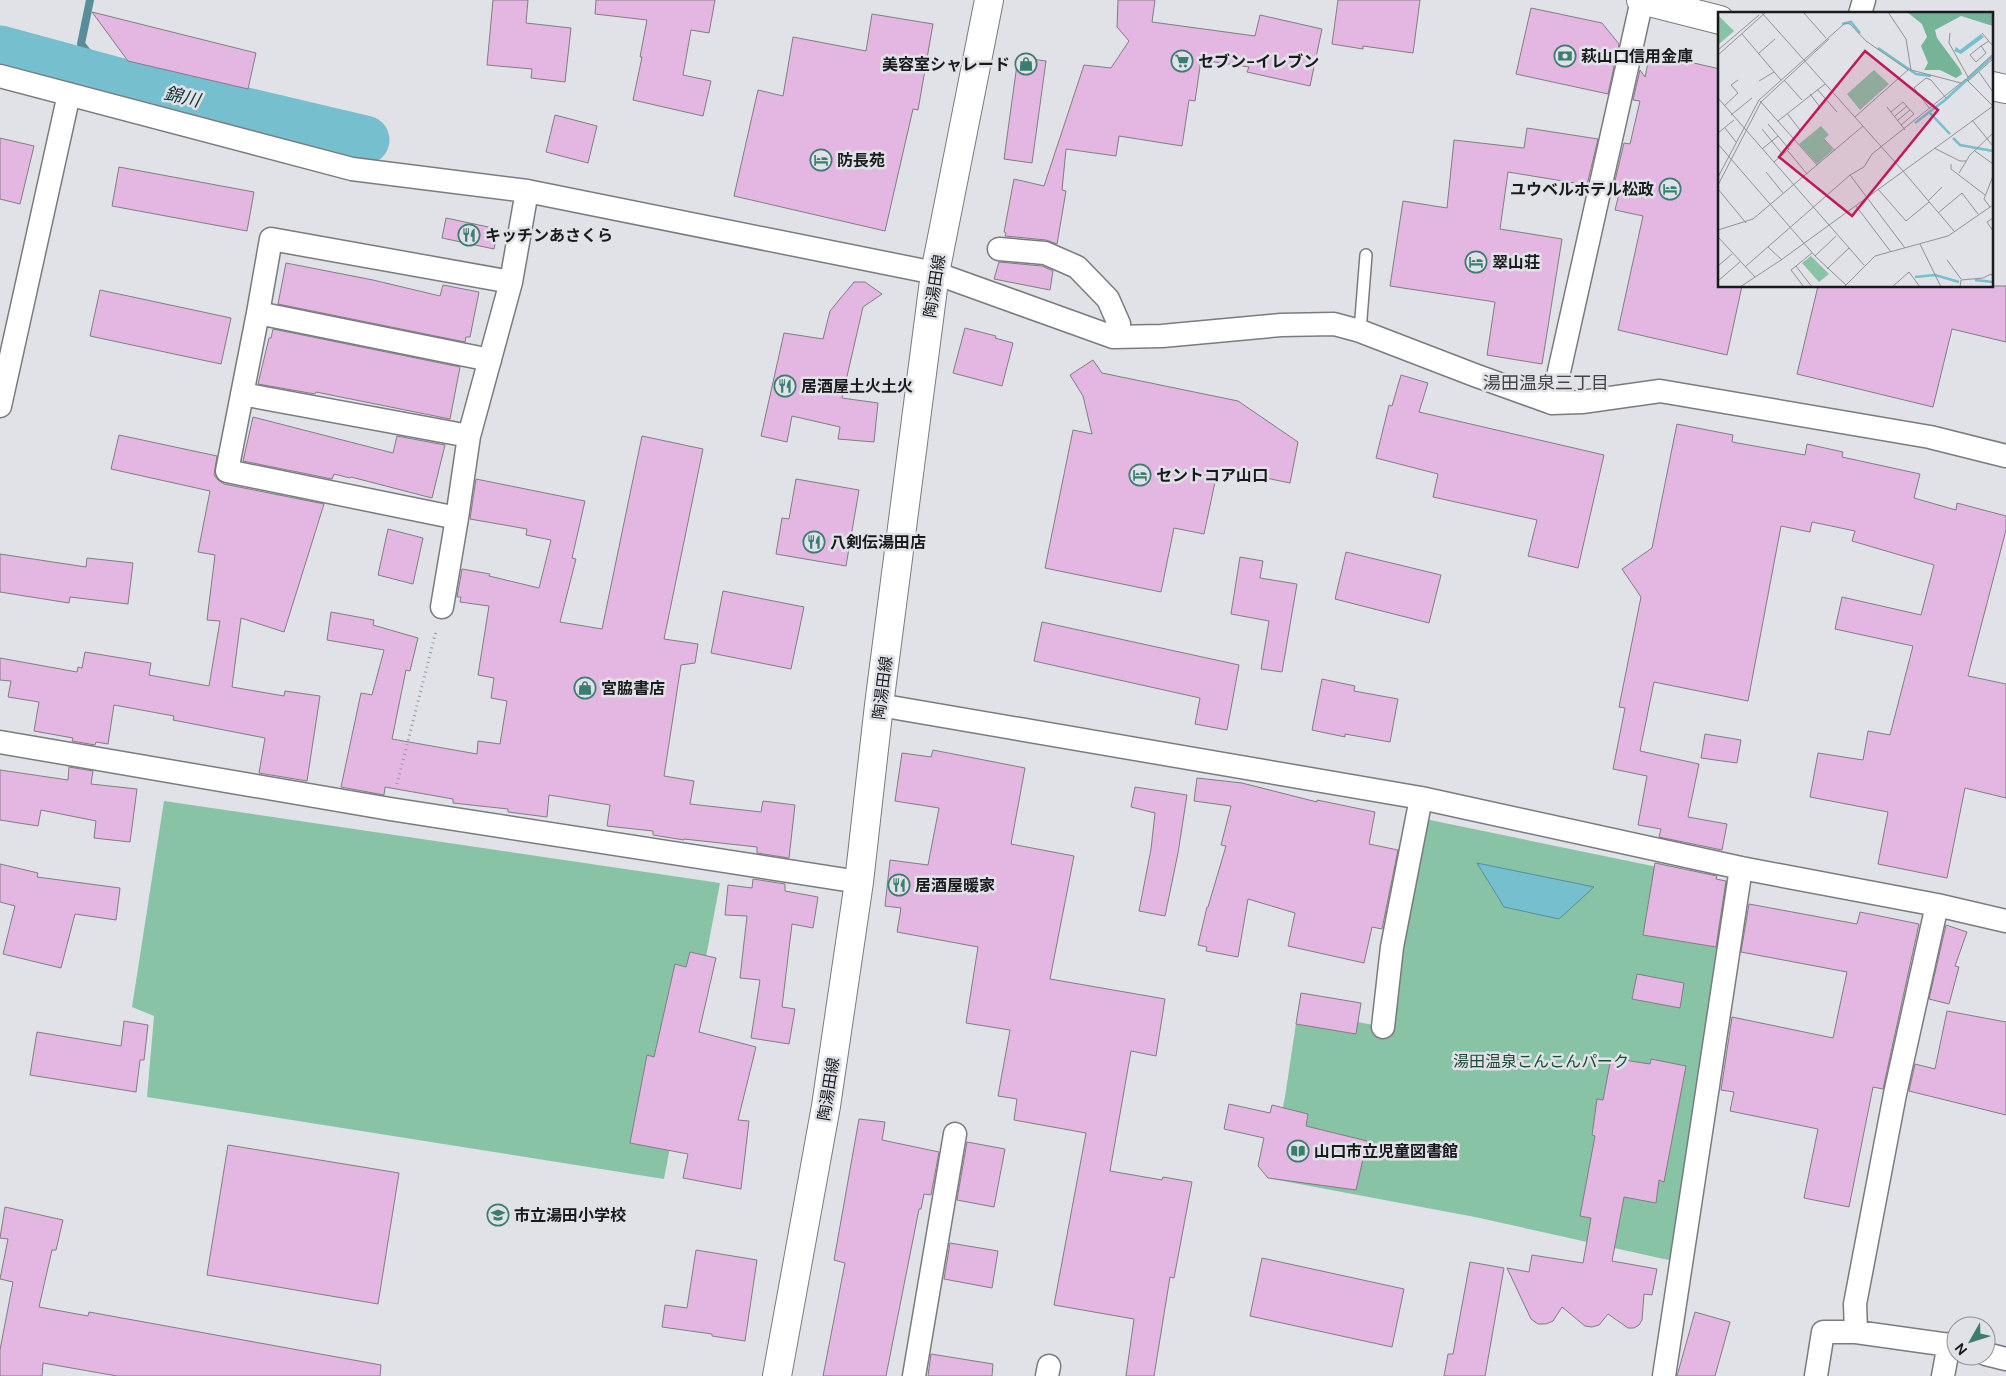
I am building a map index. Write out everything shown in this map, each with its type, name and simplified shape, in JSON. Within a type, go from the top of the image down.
[{"type":"main road","name":"陶湯田線","points":[[777,1376],[826,1106],[859,882],[879,705],[935,273],[989,0]]},
{"type":"main road","points":[[1642,0],[1718,19]]},
{"type":"street","points":[[1552,403],[1642,0]]},
{"type":"street","points":[[0,76],[352,169],[527,191],[935,273],[1113,337],[1162,336],[1290,324],[1334,324],[1360,331],[1552,403],[1582,402],[1660,391],[1930,437],[2006,456]]},
{"type":"street","points":[[0,406],[69,94]]},
{"type":"street","points":[[442,607],[469,436],[511,282],[527,191]]},
{"type":"street","points":[[457,518],[226,472],[271,239],[511,282]]},
{"type":"street","points":[[999,249],[1045,253],[1076,267],[1108,299],[1119,324],[1113,337]]},
{"type":"street","points":[[258,313],[490,360]]},
{"type":"street","points":[[242,394],[469,436]]},
{"type":"street","points":[[879,705],[1421,798],[1741,868],[2006,920]]},
{"type":"street","points":[[0,742],[390,809],[859,882]]},
{"type":"street","points":[[1383,1027],[1392,947],[1421,798]]},
{"type":"street","points":[[1664,1376],[1741,868]]},
{"type":"street","points":[[1856,1332],[1855,1304],[1895,1094],[1937,905]]},
{"type":"street","points":[[914,1376],[954,1134]]},
{"type":"street","points":[[1816,1376],[1823,1332],[1856,1332],[1946,1344]]},
{"type":"lane","points":[[1360,331],[1366,255]]},
{"type":"path","points":[[390,809],[442,607]]},
{"type":"green space","points":[[164,801],[720,883],[664,1179],[147,1097],[154,1016],[132,1007]]},
{"type":"green space","name":"湯田温泉こんこんパーク","points":[[1425,819],[1730,882],[1673,1261],[1475,1217],[1268,1178],[1285,1097],[1298,1010],[1383,1027],[1401,969]]},
{"type":"water","points":[[1477,863],[1594,887],[1559,919],[1504,907]]},
{"type":"building","points":[[493,0],[528,0],[526,23],[571,28],[565,82],[531,78],[532,69],[487,65]]},
{"type":"building","points":[[596,0],[715,0],[709,33],[691,30],[683,75],[711,81],[703,116],[633,100],[647,20],[595,14]]},
{"type":"building","points":[[1118,0],[1155,0],[1152,22],[1255,36],[1260,15],[1322,29],[1310,86],[1247,72],[1249,67],[1201,60],[1195,101],[1189,100],[1182,146],[1119,136],[1116,156],[1066,149],[1062,190],[1066,191],[1057,244],[1046,240],[1005,236],[1006,233],[1004,232],[1014,179],[1044,186],[1084,65],[1111,68],[1129,41],[1117,27]]},
{"type":"building","points":[[1338,0],[1420,0],[1413,53],[1363,46],[1363,49],[1332,44]]},
{"type":"building","name":"萩山口信用金庫","points":[[1531,8],[1602,23],[1619,44],[1608,94],[1516,74]]},
{"type":"building","points":[[92,12],[256,53],[248,89],[128,61]]},
{"type":"building","name":"防長苑","points":[[872,14],[933,24],[918,110],[913,109],[885,231],[734,196],[758,90],[783,96],[793,37],[866,51]]},
{"type":"building","name":"ユウベルホテル松政","points":[[1650,53],[1718,69],[1718,288],[1742,288],[1727,355],[1618,330],[1643,216],[1615,210],[1620,190],[1613,189],[1624,143],[1630,144],[1640,101],[1633,100],[1640,70],[1645,77]]},
{"type":"building","points":[[1018,57],[1046,61],[1032,163],[1004,159]]},
{"type":"building","points":[[555,115],[597,126],[588,163],[546,152]]},
{"type":"building","name":"翠山荘","points":[[1527,128],[1598,139],[1587,185],[1508,172],[1500,229],[1562,239],[1542,364],[1487,355],[1495,302],[1390,286],[1403,201],[1447,208],[1454,140],[1524,148]]},
{"type":"building","points":[[0,138],[34,146],[20,204],[0,199]]},
{"type":"building","points":[[119,167],[254,192],[247,231],[112,206]]},
{"type":"building","points":[[446,218],[498,229],[494,249],[442,238]]},
{"type":"building","points":[[999,262],[1042,266],[1053,271],[1050,290],[994,279]]},
{"type":"building","points":[[286,263],[373,280],[440,296],[443,285],[479,292],[470,337],[466,337],[465,342],[278,304]]},
{"type":"building","points":[[854,282],[865,282],[882,294],[863,307],[842,398],[878,403],[874,442],[838,439],[840,427],[792,416],[787,442],[761,436],[784,333],[823,339],[830,311]]},
{"type":"building","points":[[1994,286],[2006,286],[2006,342],[1952,329],[1933,407],[1797,374],[1818,288],[1994,288]]},
{"type":"building","points":[[100,290],[231,318],[221,364],[90,336]]},
{"type":"building","points":[[965,328],[996,336],[995,338],[1013,343],[1002,386],[953,373]]},
{"type":"building","points":[[273,329],[460,367],[450,419],[316,392],[315,394],[258,384]]},
{"type":"building","name":"セントコア山口","points":[[1093,360],[1102,373],[1238,401],[1298,442],[1290,483],[1218,468],[1204,534],[1174,528],[1161,592],[1045,568],[1073,430],[1092,434],[1083,396],[1070,375]]},
{"type":"building","points":[[1401,375],[1428,383],[1419,412],[1604,455],[1578,568],[1528,556],[1537,520],[1433,497],[1438,474],[1376,458],[1389,405],[1392,406]]},
{"type":"building","points":[[253,417],[393,453],[397,436],[445,445],[432,498],[351,477],[334,474],[332,479],[243,461]]},
{"type":"building","points":[[1677,424],[1733,435],[1732,442],[1805,455],[1807,444],[1843,452],[1842,457],[1920,474],[1914,498],[1956,510],[1957,503],[2006,516],[2006,530],[1968,676],[2006,684],[2006,798],[1965,788],[1947,878],[1878,864],[1888,812],[1810,797],[1818,753],[1863,760],[1868,731],[1890,735],[1913,646],[1835,629],[1842,597],[1921,615],[1934,565],[1852,541],[1855,531],[1812,522],[1810,532],[1781,526],[1748,701],[1654,682],[1640,751],[1699,764],[1688,817],[1727,824],[1722,850],[1659,837],[1661,829],[1638,825],[1647,776],[1613,769],[1625,708],[1619,707],[1641,597],[1622,569],[1652,548]]},
{"type":"building","points":[[119,435],[217,456],[214,475],[224,484],[324,504],[284,632],[241,618],[232,687],[284,696],[285,691],[320,696],[307,781],[259,773],[265,738],[173,720],[174,716],[114,705],[108,744],[96,742],[95,745],[72,741],[73,738],[34,731],[39,702],[8,697],[11,681],[0,680],[0,658],[77,672],[78,667],[82,668],[85,652],[151,663],[149,675],[209,686],[220,621],[207,620],[215,555],[198,552],[210,491],[111,469]]},
{"type":"building","points":[[642,436],[703,449],[664,639],[698,644],[695,663],[681,665],[664,776],[694,781],[690,804],[761,812],[763,801],[795,805],[789,858],[757,853],[757,847],[684,840],[653,835],[653,831],[607,826],[610,805],[549,795],[547,817],[508,812],[508,809],[453,803],[453,799],[385,787],[384,795],[341,787],[361,693],[372,695],[384,650],[327,640],[331,612],[374,620],[373,625],[418,638],[410,671],[406,670],[392,739],[477,754],[478,741],[500,744],[507,701],[491,698],[494,678],[478,675],[489,606],[460,602],[461,597],[457,597],[462,569],[490,574],[489,576],[539,588],[551,540],[526,535],[527,529],[470,519],[476,479],[585,501],[572,558],[576,559],[560,622],[602,629]]},
{"type":"building","points":[[796,479],[859,490],[846,566],[776,554],[782,518],[789,519]]},
{"type":"building","points":[[388,529],[423,538],[413,584],[378,575]]},
{"type":"building","points":[[1346,552],[1441,575],[1429,623],[1335,599]]},
{"type":"building","points":[[0,554],[86,567],[87,558],[133,563],[128,604],[70,597],[69,603],[0,592]]},
{"type":"building","points":[[1240,557],[1263,561],[1260,578],[1297,584],[1282,672],[1261,669],[1269,621],[1231,614]]},
{"type":"building","points":[[723,591],[804,607],[791,669],[711,653]]},
{"type":"building","points":[[1042,622],[1239,665],[1227,730],[1195,724],[1200,698],[1034,661]]},
{"type":"building","points":[[1322,679],[1355,686],[1354,691],[1398,699],[1390,742],[1345,734],[1345,737],[1312,730]]},
{"type":"building","points":[[1705,734],[1741,740],[1737,763],[1701,758]]},
{"type":"building","points":[[933,750],[1025,768],[1011,844],[1074,856],[1050,979],[1165,999],[1156,1056],[1131,1051],[1110,1171],[1162,1180],[1163,1177],[1192,1182],[1174,1278],[1170,1277],[1154,1376],[1126,1376],[1134,1319],[1054,1305],[1086,1133],[1014,1120],[1017,1099],[998,1096],[1010,1030],[966,1023],[978,947],[897,932],[901,908],[885,906],[890,860],[928,865],[939,808],[895,801],[902,753],[931,757]]},
{"type":"building","points":[[69,767],[93,771],[91,784],[137,789],[130,842],[94,838],[96,821],[41,810],[38,826],[0,820],[0,770],[68,780]]},
{"type":"building","points":[[1197,778],[1242,783],[1317,802],[1317,800],[1375,812],[1369,844],[1398,850],[1382,929],[1372,927],[1364,963],[1288,946],[1295,913],[1248,899],[1238,957],[1206,951],[1207,947],[1198,945],[1207,907],[1226,846],[1221,845],[1231,806],[1194,801]]},
{"type":"building","points":[[1135,787],[1187,795],[1178,853],[1165,916],[1139,911],[1151,849],[1155,813],[1131,807]]},
{"type":"building","points":[[1655,863],[1717,876],[1716,879],[1726,881],[1716,947],[1643,935]]},
{"type":"building","points":[[0,864],[38,873],[37,877],[120,888],[116,920],[75,914],[61,968],[3,954],[15,906],[0,902]]},
{"type":"building","points":[[753,879],[785,884],[785,891],[818,897],[813,928],[792,924],[782,1007],[795,1009],[789,1044],[751,1038],[760,980],[740,978],[747,916],[725,915],[728,885],[752,888]]},
{"type":"building","points":[[1749,904],[1857,924],[1860,912],[1919,924],[1883,1089],[1873,1087],[1849,1207],[1804,1198],[1818,1129],[1730,1111],[1734,1092],[1721,1090],[1732,1017],[1833,1038],[1847,972],[1741,952]]},
{"type":"building","points":[[1946,925],[1967,932],[1955,966],[1959,967],[1949,1004],[1929,999]]},
{"type":"building","points":[[690,952],[716,958],[699,1032],[756,1047],[738,1120],[749,1121],[741,1189],[683,1178],[688,1154],[630,1143],[647,1055],[654,1057],[675,964],[686,967]]},
{"type":"building","points":[[1637,974],[1684,983],[1680,1008],[1632,999]]},
{"type":"building","points":[[1301,993],[1361,1003],[1356,1034],[1296,1024]]},
{"type":"building","points":[[1947,1011],[2006,1022],[2006,1115],[1909,1091],[1915,1064],[1935,1069]]},
{"type":"building","points":[[124,1021],[148,1025],[144,1060],[140,1060],[136,1092],[30,1075],[37,1032],[121,1046]]},
{"type":"building","points":[[1611,1058],[1650,1064],[1651,1059],[1686,1066],[1664,1182],[1659,1180],[1656,1203],[1624,1197],[1612,1261],[1657,1269],[1652,1295],[1644,1294],[1642,1320],[1634,1328],[1628,1328],[1608,1314],[1599,1325],[1585,1326],[1562,1307],[1553,1321],[1546,1324],[1538,1324],[1531,1319],[1507,1268],[1529,1272],[1532,1255],[1583,1263],[1591,1218],[1580,1216],[1595,1136],[1592,1135],[1597,1099],[1603,1100]]},
{"type":"building","points":[[1229,1104],[1270,1113],[1272,1105],[1308,1114],[1306,1126],[1367,1141],[1356,1190],[1268,1178],[1258,1166],[1264,1138],[1224,1129]]},
{"type":"building","points":[[859,1119],[885,1122],[882,1140],[939,1152],[931,1195],[924,1194],[921,1209],[919,1209],[886,1376],[823,1376],[845,1263],[834,1260]]},
{"type":"building","points":[[967,1142],[1005,1149],[994,1207],[957,1200]]},
{"type":"building","points":[[228,1145],[399,1173],[378,1304],[207,1275]]},
{"type":"building","points":[[5,1207],[63,1220],[56,1250],[52,1250],[39,1307],[88,1316],[89,1312],[381,1365],[380,1376],[117,1376],[43,1363],[42,1376],[0,1376],[0,1350],[13,1282],[0,1279],[8,1239],[0,1238]]},
{"type":"building","points":[[950,1243],[998,1251],[992,1288],[944,1279]]},
{"type":"building","points":[[696,1250],[757,1260],[745,1341],[662,1327],[665,1305],[687,1308]]},
{"type":"building","points":[[1262,1258],[1404,1289],[1392,1347],[1250,1316]]},
{"type":"building","points":[[1470,1262],[1504,1268],[1485,1376],[1444,1376],[1448,1354],[1453,1354]]},
{"type":"building","points":[[1695,1312],[1730,1322],[1715,1376],[1677,1376]]},
{"type":"building","points":[[931,1354],[993,1364],[992,1376],[928,1376]]},
{"type":"waterway","points":[[90,0],[81,44],[110,80]]},
{"type":"waterway","name":"錦川","points":[[0,50],[110,80],[365,140]]},
{"type":"place","name":"萩山口信用金庫","points":[[1565,56]]},
{"type":"place","name":"セブン-イレブン","points":[[1182,61]]},
{"type":"place","name":"美容室シャレード","points":[[1026,64]]},
{"type":"place","name":"防長苑","points":[[821,160]]},
{"type":"place","name":"ユウベルホテル松政","points":[[1670,189]]},
{"type":"place","name":"キッチンあさくら","points":[[469,235]]},
{"type":"place","name":"翠山荘","points":[[1476,262]]},
{"type":"place","name":"居酒屋土火土火","points":[[785,386]]},
{"type":"place","name":"セントコア山口","points":[[1140,475]]},
{"type":"place","name":"八剣伝湯田店","points":[[814,542]]},
{"type":"place","name":"宮脇書店","points":[[585,688]]},
{"type":"place","name":"居酒屋暖家","points":[[899,885]]},
{"type":"place","name":"山口市立児童図書館","points":[[1298,1151]]},
{"type":"place","name":"市立湯田小学校","points":[[498,1215]]},
{"type":"district","name":"湯田温泉三丁目","points":[[1546,383]]}]
